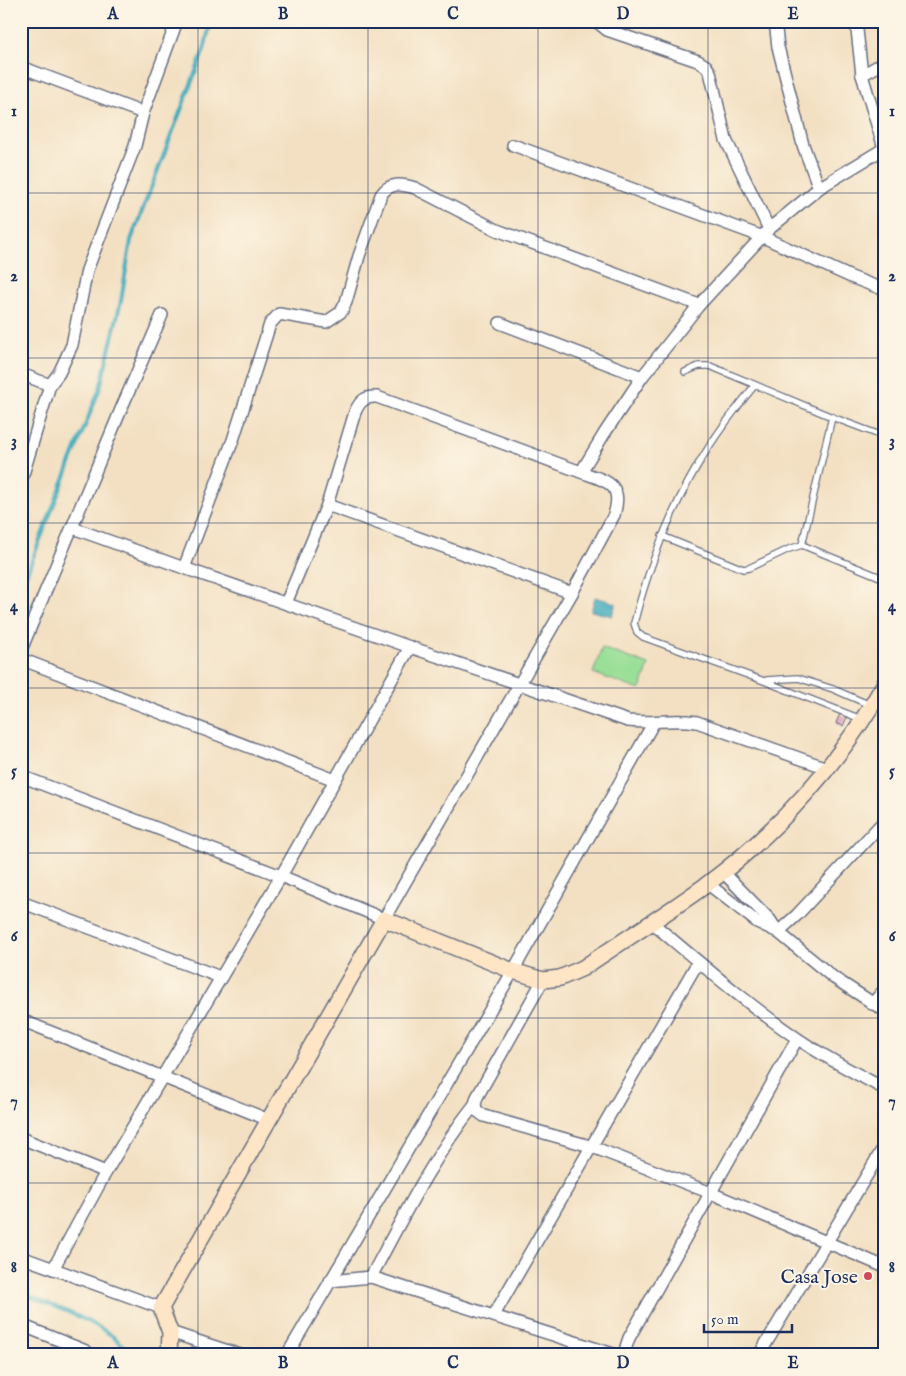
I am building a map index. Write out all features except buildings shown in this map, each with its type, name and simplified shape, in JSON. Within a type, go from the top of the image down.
[{"type":"street","points":[[21,481],[50,385],[59,373],[72,345],[87,270],[134,146],[143,113],[177,21]]},
{"type":"street","points":[[596,21],[606,30],[698,61],[706,66],[710,72],[726,140],[766,233]]},
{"type":"street","points":[[775,21],[778,47],[803,145],[819,188]]},
{"type":"street","points":[[581,472],[642,377],[699,305],[766,233],[819,188],[884,148],[862,75],[856,21]]},
{"type":"street","points":[[862,75],[885,62]]},
{"type":"street","points":[[21,67],[143,113]]},
{"type":"street","points":[[513,145],[766,233],[851,277],[885,290]]},
{"type":"street","points":[[184,568],[233,440],[270,324],[279,314],[326,322],[341,312],[381,195],[387,188],[393,185],[404,184],[415,188],[497,230],[699,305]]},
{"type":"street","points":[[21,650],[162,315]]},
{"type":"street","points":[[500,323],[642,377]]},
{"type":"street","points":[[21,374],[50,385]]},
{"type":"street","points":[[161,1308],[521,684],[614,515],[618,495],[607,482],[370,396],[362,400],[355,412],[327,505],[286,603]]},
{"type":"street","points":[[327,505],[572,593]]},
{"type":"street","points":[[73,528],[410,648],[628,720],[654,722],[684,720],[697,722],[826,768]]},
{"type":"street","points":[[52,1269],[106,1172],[281,876],[410,648]]},
{"type":"street","points":[[21,659],[335,780]]},
{"type":"street","points":[[21,776],[281,876],[513,971],[543,980],[560,978],[583,968],[708,884],[766,834],[826,768],[863,720],[885,683]]},
{"type":"street","points":[[287,1355],[513,971],[654,722]]},
{"type":"street","points":[[778,932],[798,915],[885,820]]},
{"type":"street","points":[[722,872],[770,920],[778,932],[834,978],[885,1011]]},
{"type":"street","points":[[708,884],[758,922],[778,932]]},
{"type":"street","points":[[21,902],[220,977]]},
{"type":"street","points":[[652,922],[698,962],[797,1038],[846,1069],[885,1088]]},
{"type":"street","points":[[494,1315],[698,962]]},
{"type":"street","points":[[371,1277],[431,1167],[458,1125],[475,1104],[543,980]]},
{"type":"street","points":[[872,1004],[885,990]]},
{"type":"street","points":[[21,1020],[269,1120]]},
{"type":"street","points":[[626,1355],[629,1338],[797,1038]]},
{"type":"street","points":[[475,1104],[476,1110],[484,1116],[590,1146],[711,1193],[885,1267]]},
{"type":"street","points":[[21,1138],[106,1172]]},
{"type":"street","points":[[759,1355],[885,1145]]},
{"type":"street","points":[[21,1257],[161,1308],[170,1332],[169,1355]]},
{"type":"street","points":[[330,1281],[371,1277],[616,1355]]},
{"type":"street","points":[[21,1325],[86,1350],[90,1355]]},
{"type":"street","points":[[170,1332],[240,1355]]},
{"type":"lane","points":[[685,372],[699,366],[710,366],[885,437]]},
{"type":"lane","points":[[755,385],[706,451],[662,536],[644,586],[634,623],[637,632],[643,637],[764,680],[863,720]]},
{"type":"lane","points":[[802,545],[832,417]]},
{"type":"lane","points":[[662,536],[743,569],[802,545],[885,579]]},
{"type":"lane","points":[[764,680],[798,678],[833,689],[872,706]]},
{"type":"green space","points":[[602,648],[649,665],[640,690],[593,673]]},
{"type":"water","points":[[595,597],[616,603],[612,616],[591,611]]},
{"type":"waterway","points":[[21,588],[100,388],[121,301],[131,240],[204,50],[211,21]]},
{"type":"waterway","points":[[21,1293],[97,1326],[111,1335],[129,1355]]},
{"type":"place","name":"Casa Jose","points":[[868,1276]]}]
